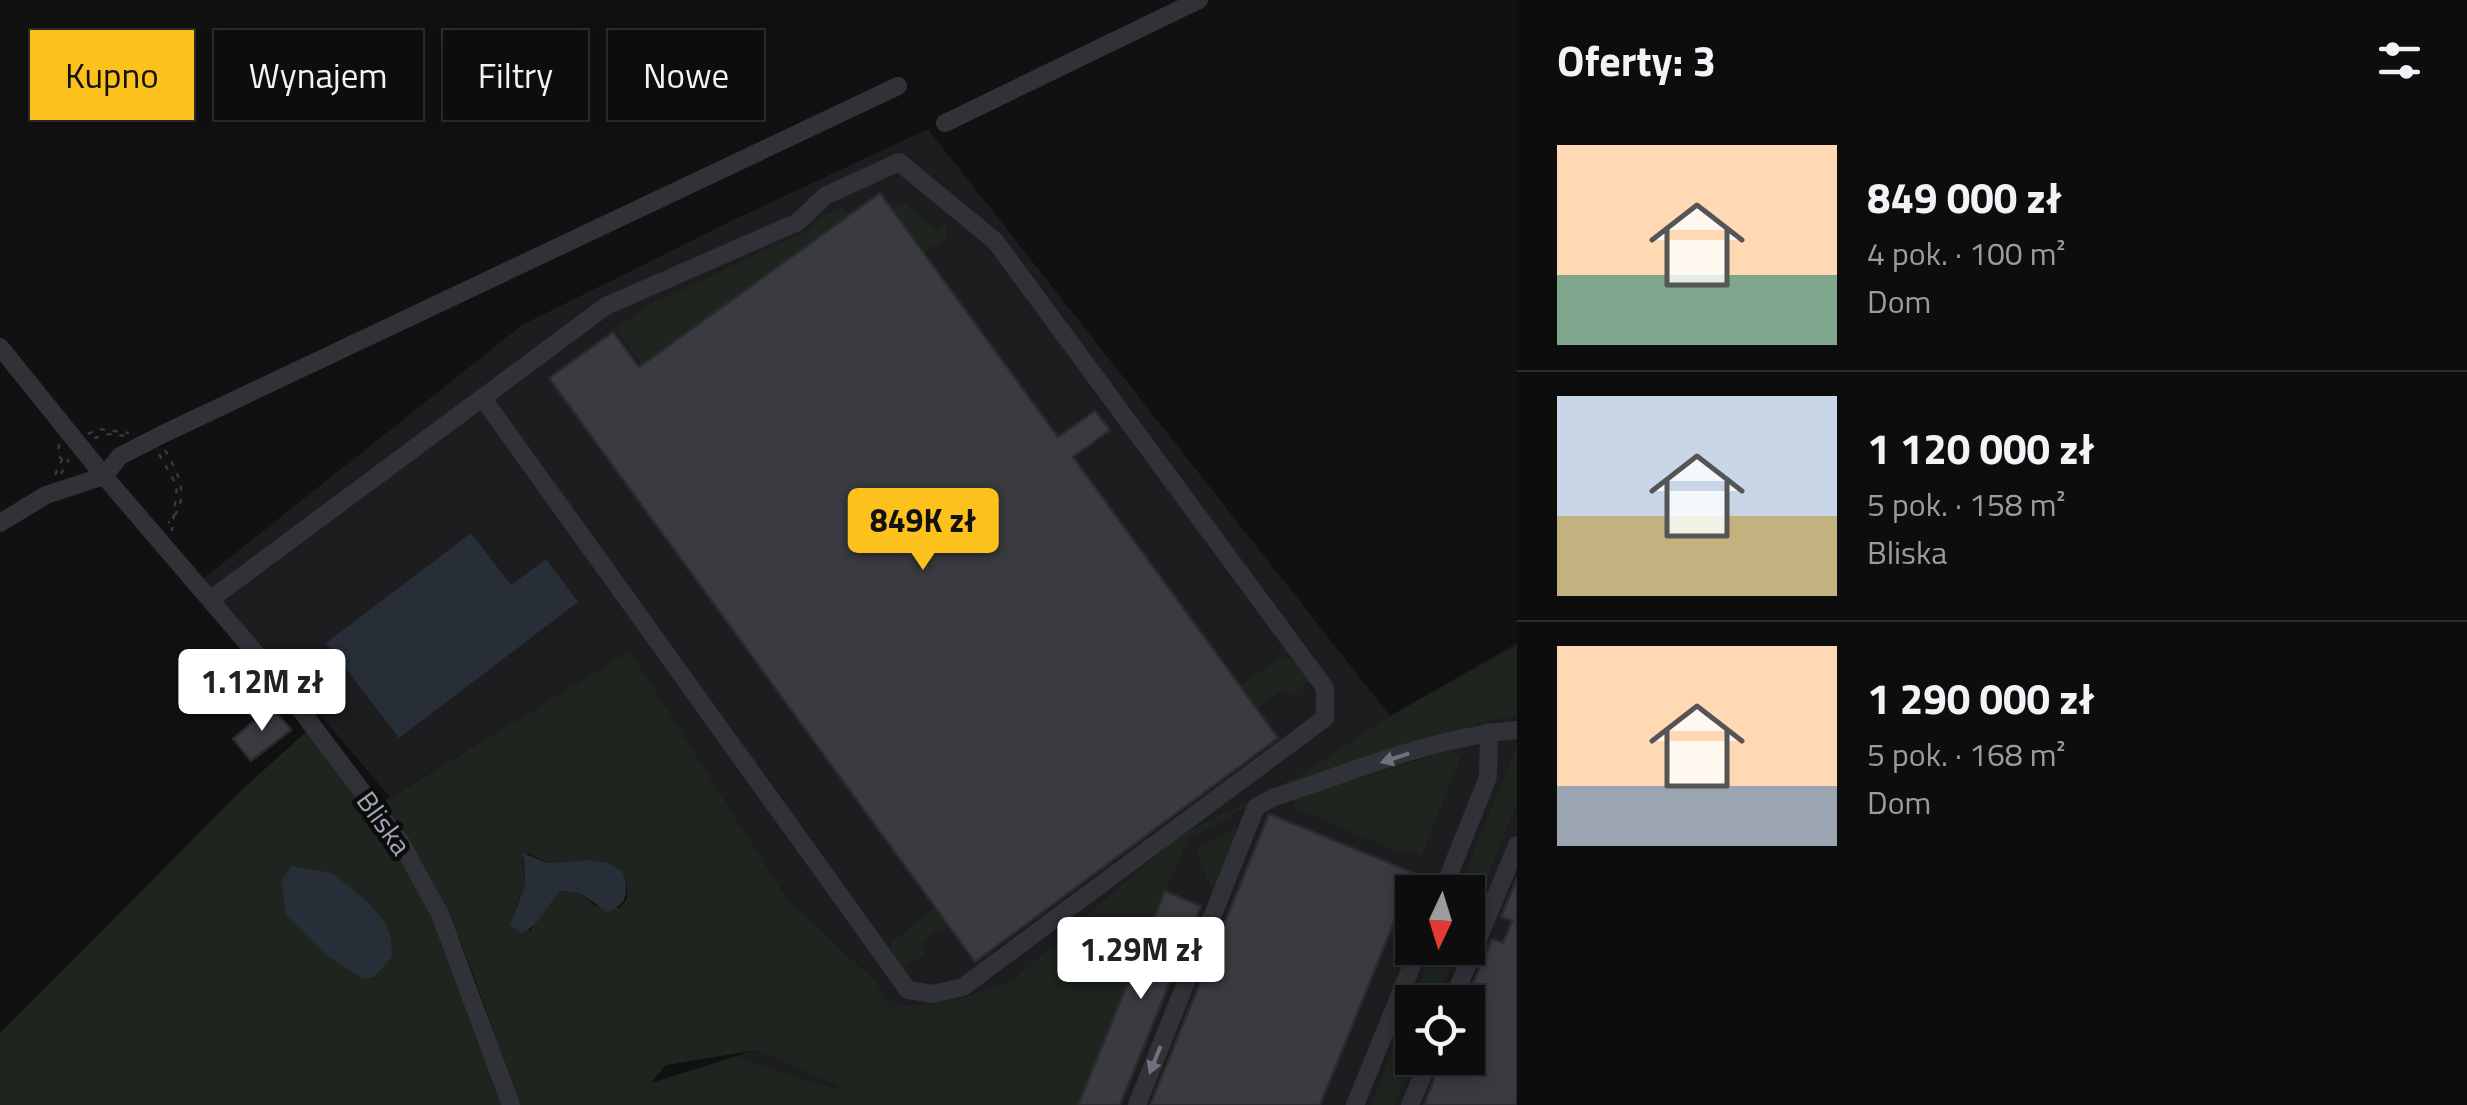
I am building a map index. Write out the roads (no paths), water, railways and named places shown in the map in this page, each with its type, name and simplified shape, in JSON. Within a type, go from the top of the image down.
[{"type":"street","points":[[945,123],[1199,0]]},
{"type":"street","points":[[0,523],[46,495],[104,476],[120,456],[156,438],[898,86]]},
{"type":"street","points":[[211,599],[606,306],[798,222],[826,196],[900,162],[995,241],[1324,688],[1325,718],[963,987],[933,994],[908,990],[484,400]]},
{"type":"street","name":"Bliska","points":[[0,348],[272,672],[401,843],[422,877],[461,963],[511,1105]]},
{"type":"street","points":[[1136,1105],[1256,807],[1272,798],[1403,755],[1488,732],[1517,730]]},
{"type":"street","points":[[1449,875],[1488,777],[1488,732]]},
{"type":"street","points":[[1459,985],[1517,845]]},
{"type":"street","points":[[1355,1105],[1413,965]]},
{"type":"street","points":[[1410,1105],[1423,1075]]}]
